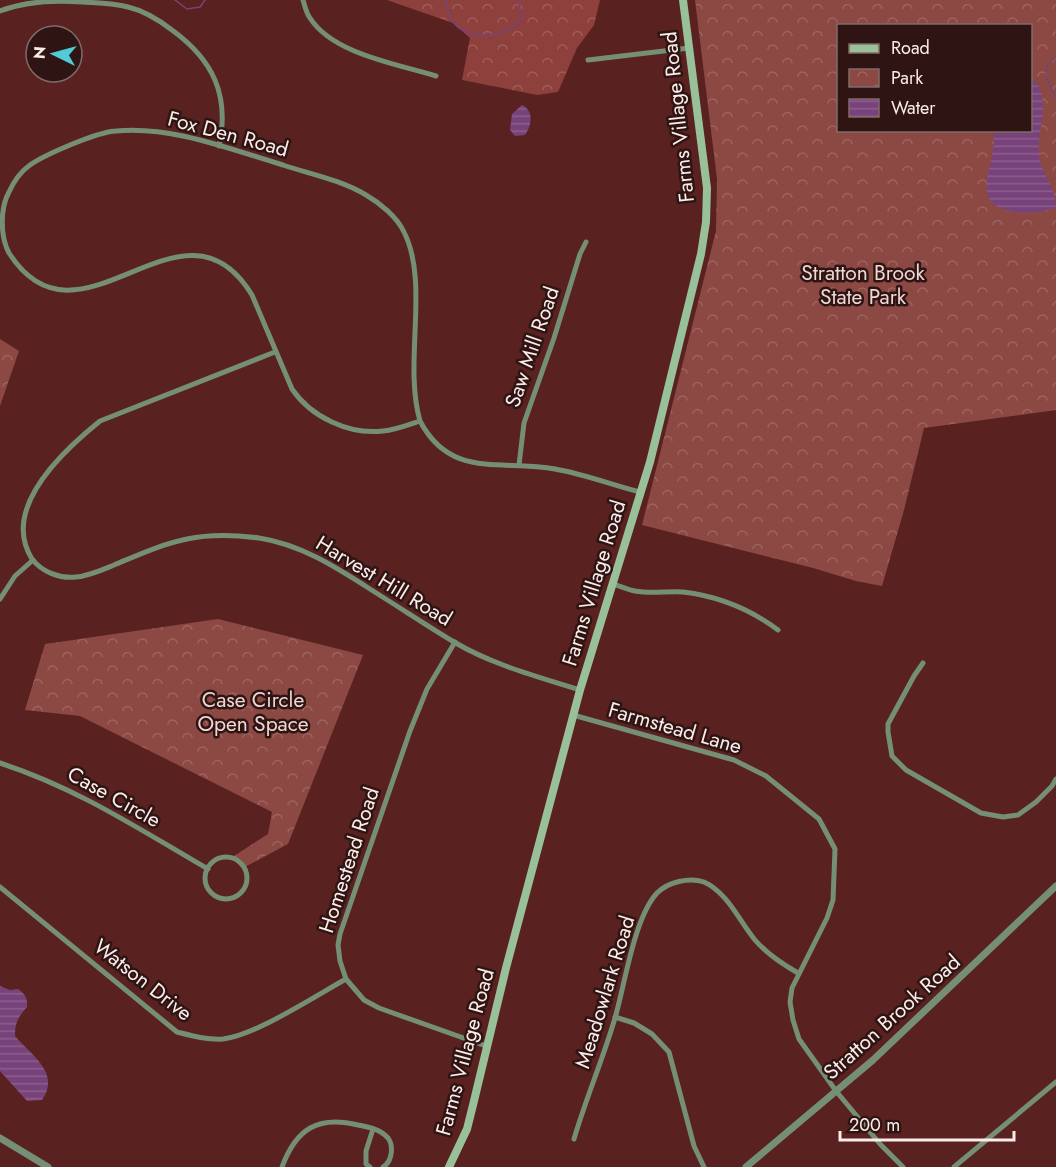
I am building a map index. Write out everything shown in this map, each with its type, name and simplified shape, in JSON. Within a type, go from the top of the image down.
[{"type":"main road","name":"Farms Village Road","points":[[449,1167],[467,1129],[486,1046],[580,690],[640,492],[692,294],[706,222],[706,177],[683,0]]},
{"type":"street","points":[[128,7],[130,0]]},
{"type":"street","points":[[303,0],[308,16],[331,40],[356,52],[436,76]]},
{"type":"street","points":[[0,11],[40,2],[57,1],[128,7],[154,17],[186,40],[203,59],[216,81],[223,102],[219,146]]},
{"type":"street","points":[[588,60],[689,48]]},
{"type":"street","name":"Fox Den Road","points":[[420,422],[384,431],[359,430],[338,425],[299,400],[275,352],[252,296],[243,282],[223,264],[214,260],[191,255],[172,257],[91,288],[72,291],[54,290],[41,284],[26,274],[4,244],[1,214],[4,201],[16,177],[30,165],[48,155],[113,131],[160,132],[219,146],[328,179],[364,193],[378,202],[404,231],[414,267],[413,387],[420,422],[431,439],[448,454],[462,461],[483,465],[519,465],[556,469],[640,492]]},
{"type":"street","name":"Saw Mill Road","points":[[519,465],[524,423],[586,242]]},
{"type":"street","points":[[0,599],[9,584],[33,560],[21,540],[20,514],[26,499],[55,460],[100,421],[275,352]]},
{"type":"street","name":"Harvest Hill Road","points":[[33,560],[43,569],[54,574],[63,577],[77,577],[92,574],[159,546],[188,538],[234,536],[262,539],[296,548],[337,568],[455,642],[506,667],[580,690]]},
{"type":"street","points":[[613,584],[634,591],[681,592],[710,597],[737,606],[778,630]]},
{"type":"street","name":"Homestead Road","points":[[455,642],[428,689],[410,731],[346,913],[338,945],[346,979],[364,1000],[379,1008],[486,1046]]},
{"type":"street","points":[[923,663],[888,724],[892,756],[906,770],[981,813],[1003,817],[1018,815],[1036,802],[1056,779]]},
{"type":"street","name":"Farmstead Lane","points":[[573,716],[734,760],[766,776],[819,819],[835,849],[833,900],[827,918],[798,973],[790,1002],[799,1039],[836,1091],[880,1144],[903,1167]]},
{"type":"street","name":"Case Circle","points":[[0,763],[51,781],[90,800],[208,868]]},
{"type":"street","points":[[223,858],[236,860],[245,869],[247,876],[243,890],[233,898],[219,898],[213,894],[206,882],[208,868],[223,858]]},
{"type":"street","name":"Meadowlark Road","points":[[574,1139],[615,1017],[642,920],[657,894],[667,885],[689,879],[704,883],[717,891],[756,940],[776,960],[798,973]]},
{"type":"street","name":"Stratton Brook Road","points":[[746,1167],[880,1053],[1056,886]]},
{"type":"street","name":"Watson Drive","points":[[0,887],[177,1032],[202,1039],[225,1039],[244,1034],[346,979]]},
{"type":"street","points":[[615,1017],[634,1023],[652,1034],[669,1052],[694,1146],[704,1167]]},
{"type":"street","points":[[954,1167],[1056,1082]]},
{"type":"street","points":[[282,1167],[295,1140],[311,1127],[336,1121],[373,1129],[386,1136],[390,1142],[390,1158],[387,1165],[383,1167]]},
{"type":"street","points":[[370,1167],[366,1164],[365,1158],[373,1129]]},
{"type":"street","points":[[0,1138],[48,1167]]},
{"type":"green space","points":[[387,0],[600,0],[594,25],[577,48],[558,92],[537,95],[462,80],[470,38],[453,23]]},
{"type":"green space","name":"Stratton Brook State Park","points":[[695,0],[1056,0],[1056,410],[924,428],[882,586],[642,525],[716,231],[717,179]]},
{"type":"green space","points":[[0,339],[19,351],[0,406]]},
{"type":"green space","name":"Case Circle Open Space","points":[[218,619],[363,655],[288,844],[245,867],[241,860],[234,856],[268,834],[272,812],[80,716],[25,710],[45,644]]},
{"type":"water","points":[[1032,78],[1042,94],[1043,104],[1039,144],[1040,161],[1054,194],[1056,207],[1041,212],[1019,213],[993,203],[988,197],[987,180],[993,132],[1032,132]]},
{"type":"water","points":[[522,105],[529,111],[530,123],[525,135],[515,136],[510,130],[512,114]]},
{"type":"water","points":[[0,986],[10,990],[18,989],[26,999],[27,1007],[18,1020],[15,1036],[36,1057],[46,1073],[47,1090],[42,1100],[27,1101],[0,1071]]},
{"type":"waterway","points":[[175,0],[187,9],[200,7],[205,0]]},
{"type":"waterway","points":[[445,0],[450,18],[457,26],[466,31],[486,35],[507,30],[516,24],[523,16],[520,0]]},
{"type":"waterway","points":[[1056,57],[1047,67],[1046,72],[1056,98]]}]
